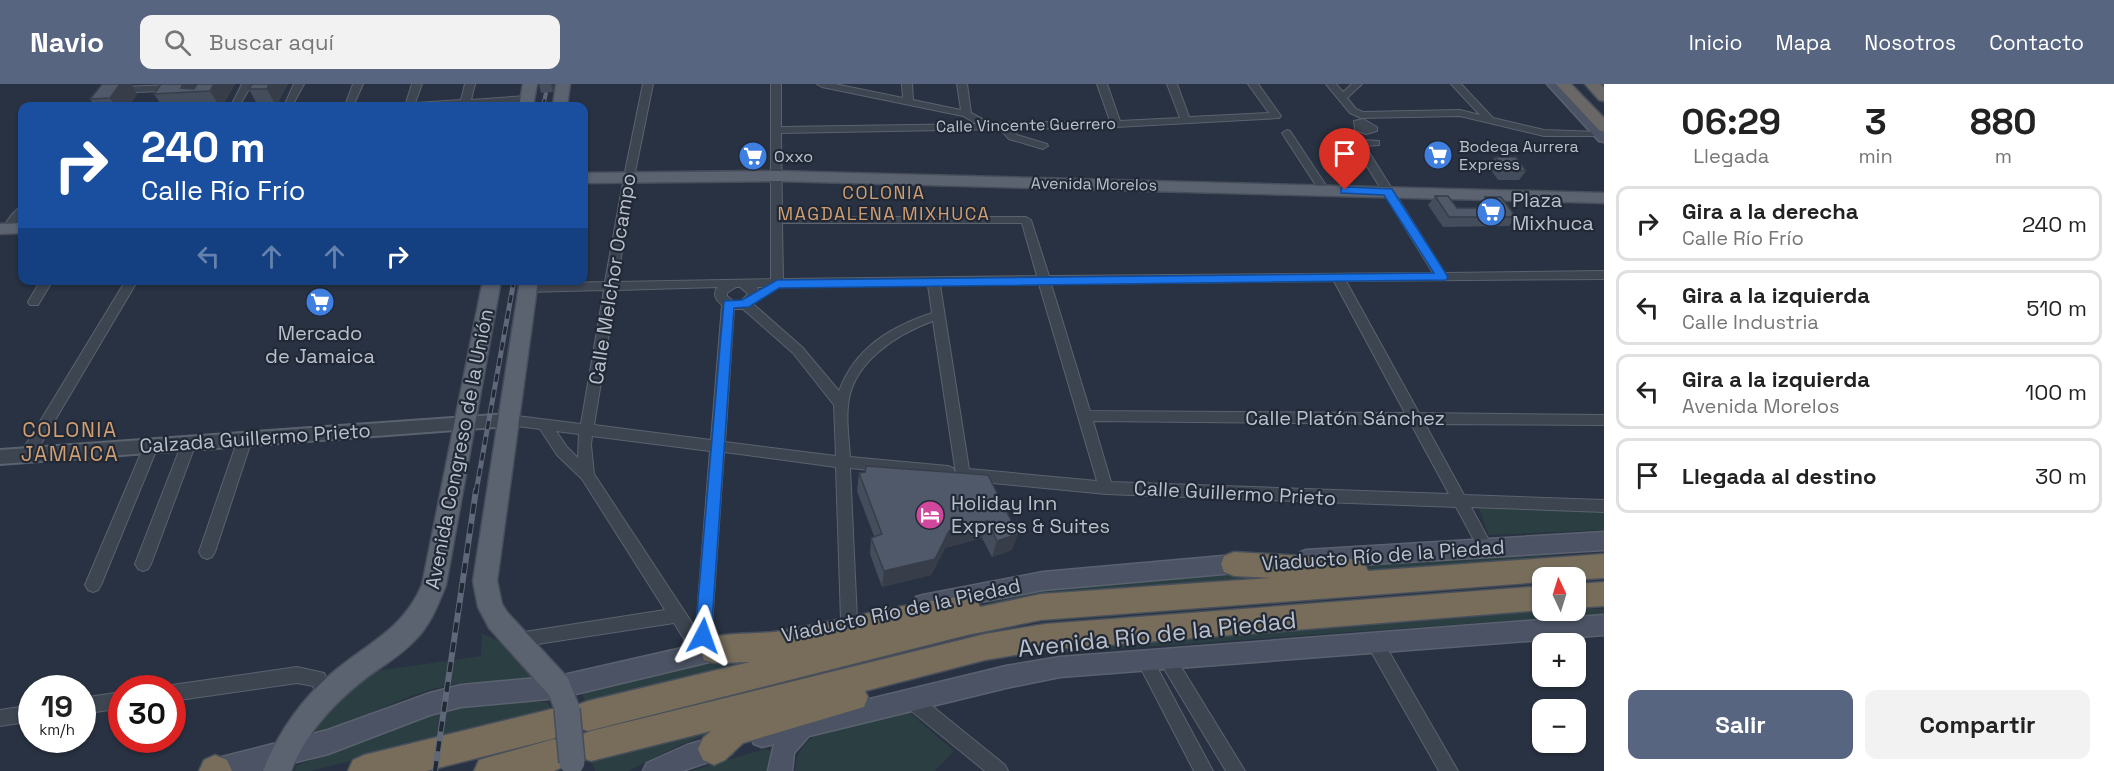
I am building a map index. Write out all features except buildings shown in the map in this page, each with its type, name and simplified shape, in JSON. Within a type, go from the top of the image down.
[{"type":"highway","points":[[1563,84],[1603,134]]},
{"type":"highway","points":[[1592,84],[1604,97]]},
{"type":"highway","points":[[1495,573],[1553,560],[1604,554]]},
{"type":"highway","points":[[1234,564],[1353,571],[1419,579]]},
{"type":"highway","name":"Viaducto Río de la Piedad","points":[[364,771],[566,709],[1041,607],[1604,566]]},
{"type":"highway","points":[[1586,595],[1604,594]]},
{"type":"highway","points":[[490,771],[572,759],[985,647],[1097,632],[1532,599]]},
{"type":"highway","points":[[1586,603],[1604,603]]},
{"type":"highway","points":[[708,652],[788,645],[938,612],[1041,607]]},
{"type":"highway","points":[[714,749],[734,730],[1064,644],[1097,632]]},
{"type":"main road","points":[[526,102],[530,84]]},
{"type":"main road","points":[[561,102],[563,84]]},
{"type":"main road","points":[[1553,84],[1603,134]]},
{"type":"main road","name":"Avenida Morelos","points":[[588,178],[629,174],[776,176],[1604,198]]},
{"type":"main road","name":"Avenida Congreso de la Unión","points":[[279,763],[326,696],[350,674],[397,642],[416,624],[426,608],[434,585],[491,285]]},
{"type":"main road","name":"Avenida Congreso de la Unión","points":[[529,285],[485,581],[490,607],[498,620],[518,640],[566,709]]},
{"type":"main road","name":"Viaducto Río de la Piedad","points":[[215,771],[279,763],[327,742],[430,704],[461,696],[566,709],[708,652],[994,588],[1043,581],[1234,564],[1604,541]]},
{"type":"main road","name":"Avenida Río de la Piedad","points":[[655,771],[714,749],[910,699],[1060,667],[1166,657],[1604,625]]},
{"type":"main road","points":[[566,709],[572,759]]},
{"type":"main road","points":[[780,771],[783,748],[795,732],[804,726]]},
{"type":"street","points":[[237,102],[248,84]]},
{"type":"street","points":[[290,102],[299,84]]},
{"type":"street","points":[[351,102],[358,84]]},
{"type":"street","points":[[410,102],[417,84]]},
{"type":"street","points":[[465,102],[470,84]]},
{"type":"street","name":"Calle Melchor Ocampo","points":[[587,475],[584,459],[587,429],[629,174],[648,84]]},
{"type":"street","points":[[776,84],[777,284]]},
{"type":"street","points":[[822,84],[850,87],[966,114],[988,126]]},
{"type":"street","points":[[907,84],[908,102]]},
{"type":"street","points":[[962,84],[966,114]]},
{"type":"street","points":[[1102,84],[1116,124]]},
{"type":"street","points":[[1172,84],[1186,122]]},
{"type":"street","name":"Calle Vincente Guerrero","points":[[776,130],[1116,124],[1276,117],[1253,84]]},
{"type":"street","points":[[1331,84],[1360,116],[1442,113],[1488,118],[1544,133],[1603,134]]},
{"type":"street","points":[[1342,97],[1357,84]]},
{"type":"street","points":[[1456,84],[1488,118]]},
{"type":"street","points":[[111,91],[177,87]]},
{"type":"street","points":[[167,97],[177,87]]},
{"type":"street","points":[[1240,118],[1248,130]]},
{"type":"street","points":[[1003,126],[1013,137],[1043,146]]},
{"type":"street","points":[[1287,133],[1324,190]]},
{"type":"street","points":[[1375,143],[1356,140],[1442,277]]},
{"type":"street","points":[[777,220],[1026,220],[1106,488]]},
{"type":"street","points":[[556,285],[611,287],[738,283],[1604,275]]},
{"type":"street","points":[[1338,278],[1486,548]]},
{"type":"street","points":[[933,281],[963,474]]},
{"type":"street","points":[[708,652],[723,289],[738,283],[752,289],[749,301]]},
{"type":"street","points":[[665,286],[724,301],[749,301],[777,284]]},
{"type":"street","points":[[34,302],[44,285]]},
{"type":"street","points":[[27,455],[129,285]]},
{"type":"street","points":[[749,301],[797,348],[841,404]]},
{"type":"street","points":[[849,620],[841,404],[848,383],[859,364],[874,347],[914,322],[938,315]]},
{"type":"street","name":"Calle Platón Sánchez","points":[[1085,416],[1604,420]]},
{"type":"street","name":"Calzada Guillermo Prieto","points":[[0,457],[509,420]]},
{"type":"street","name":"Calle Guillermo Prieto","points":[[509,420],[718,444],[843,462],[1106,488],[1604,506]]},
{"type":"street","points":[[544,423],[562,451],[587,475],[678,615],[708,652]]},
{"type":"street","points":[[207,552],[245,439]]},
{"type":"street","points":[[143,564],[189,443]]},
{"type":"street","points":[[93,585],[151,446]]},
{"type":"street","points":[[518,640],[678,615]]},
{"type":"street","points":[[1374,641],[1449,771]]},
{"type":"street","points":[[1166,657],[1236,771]]},
{"type":"street","points":[[1144,659],[1204,771]]},
{"type":"street","points":[[186,691],[297,675],[318,679],[326,696]]},
{"type":"street","points":[[910,699],[999,771]]},
{"type":"street","points":[[0,718],[18,715]]},
{"type":"green space","points":[[1478,506],[1604,510],[1604,530],[1489,535]]},
{"type":"green space","points":[[1604,549],[1406,573],[1318,566]]},
{"type":"green space","points":[[1229,573],[1316,579],[954,605],[976,595]]},
{"type":"green space","points":[[1586,609],[1604,609],[1604,614],[1586,615]]},
{"type":"green space","points":[[1532,610],[1532,619],[1057,653],[1103,642]]},
{"type":"green space","points":[[482,634],[513,651],[526,665],[535,680],[469,682],[444,686],[394,703],[320,736],[316,732],[316,725],[336,698],[376,671],[481,656]]},
{"type":"green space","points":[[803,652],[586,704],[581,691],[692,666]]},
{"type":"green space","points":[[503,702],[547,702],[551,709],[311,771],[295,771],[296,766],[434,710]]},
{"type":"green space","points":[[904,708],[954,751],[935,771],[795,771],[799,755],[808,742],[821,732],[854,719]]},
{"type":"green space","points":[[762,714],[682,744],[628,771],[595,771],[591,758]]},
{"type":"green space","points":[[765,749],[772,752],[770,771],[690,771]]},
{"type":"railway","points":[[544,102],[546,93]]},
{"type":"railway","points":[[476,492],[513,285]]},
{"type":"railway","points":[[435,771],[476,490]]},
{"type":"place","name":"Bodega Aurrera Express","points":[[1438,155]]},
{"type":"place","name":"Oxxo","points":[[753,156]]},
{"type":"place","name":"Plaza Mixhuca","points":[[1491,212]]},
{"type":"place","name":"Mercado de Jamaica","points":[[320,302]]},
{"type":"place","name":"Holiday Inn Express & Suites","points":[[930,515]]},
{"type":"district","name":"COLONIA MAGDALENA MIXHUCA","points":[[884,202]]},
{"type":"district","name":"COLONIA JAMAICA","points":[[70,441]]},
{"type":"route","points":[[703,636],[728,304],[736,306],[745,304],[777,284],[1442,277],[1388,192],[1345,190]]}]
